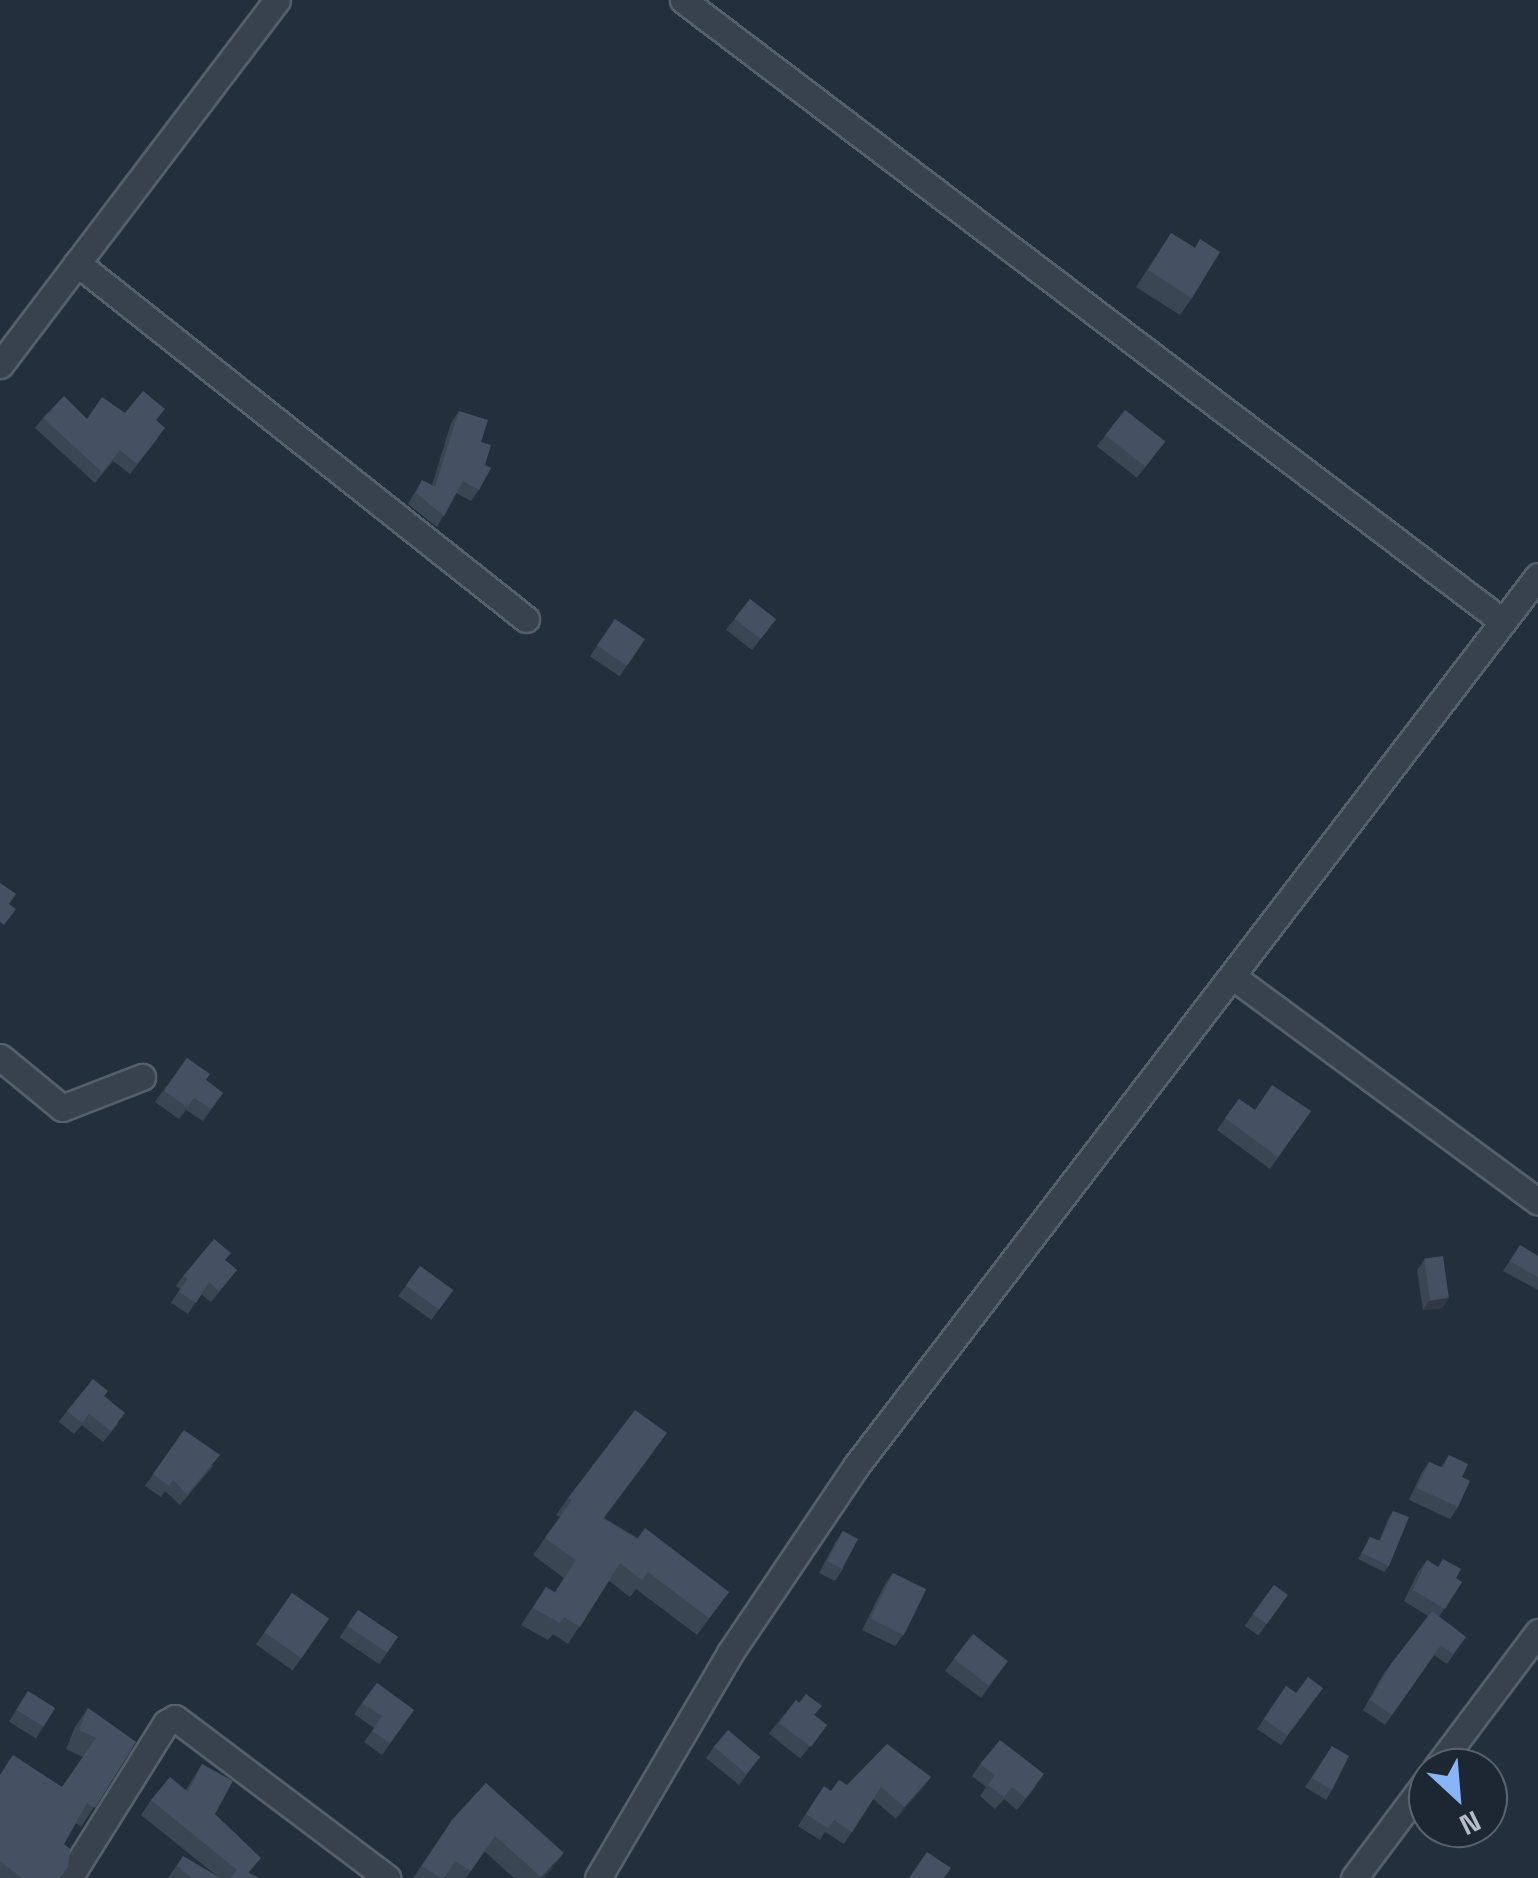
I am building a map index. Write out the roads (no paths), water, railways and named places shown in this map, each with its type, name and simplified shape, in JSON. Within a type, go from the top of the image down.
[{"type":"street","points":[[0,365],[277,0]]},
{"type":"street","points":[[683,0],[1502,622]]},
{"type":"street","points":[[77,263],[526,619]]},
{"type":"street","points":[[598,1878],[730,1653],[856,1466],[1538,576]]},
{"type":"street","points":[[1232,976],[1538,1202]]},
{"type":"street","points":[[0,1057],[62,1108],[142,1077]]},
{"type":"street","points":[[1451,1748],[1538,1632]]},
{"type":"street","points":[[69,1878],[166,1724],[175,1718],[387,1878]]},
{"type":"street","points":[[1354,1878],[1408,1806]]}]
